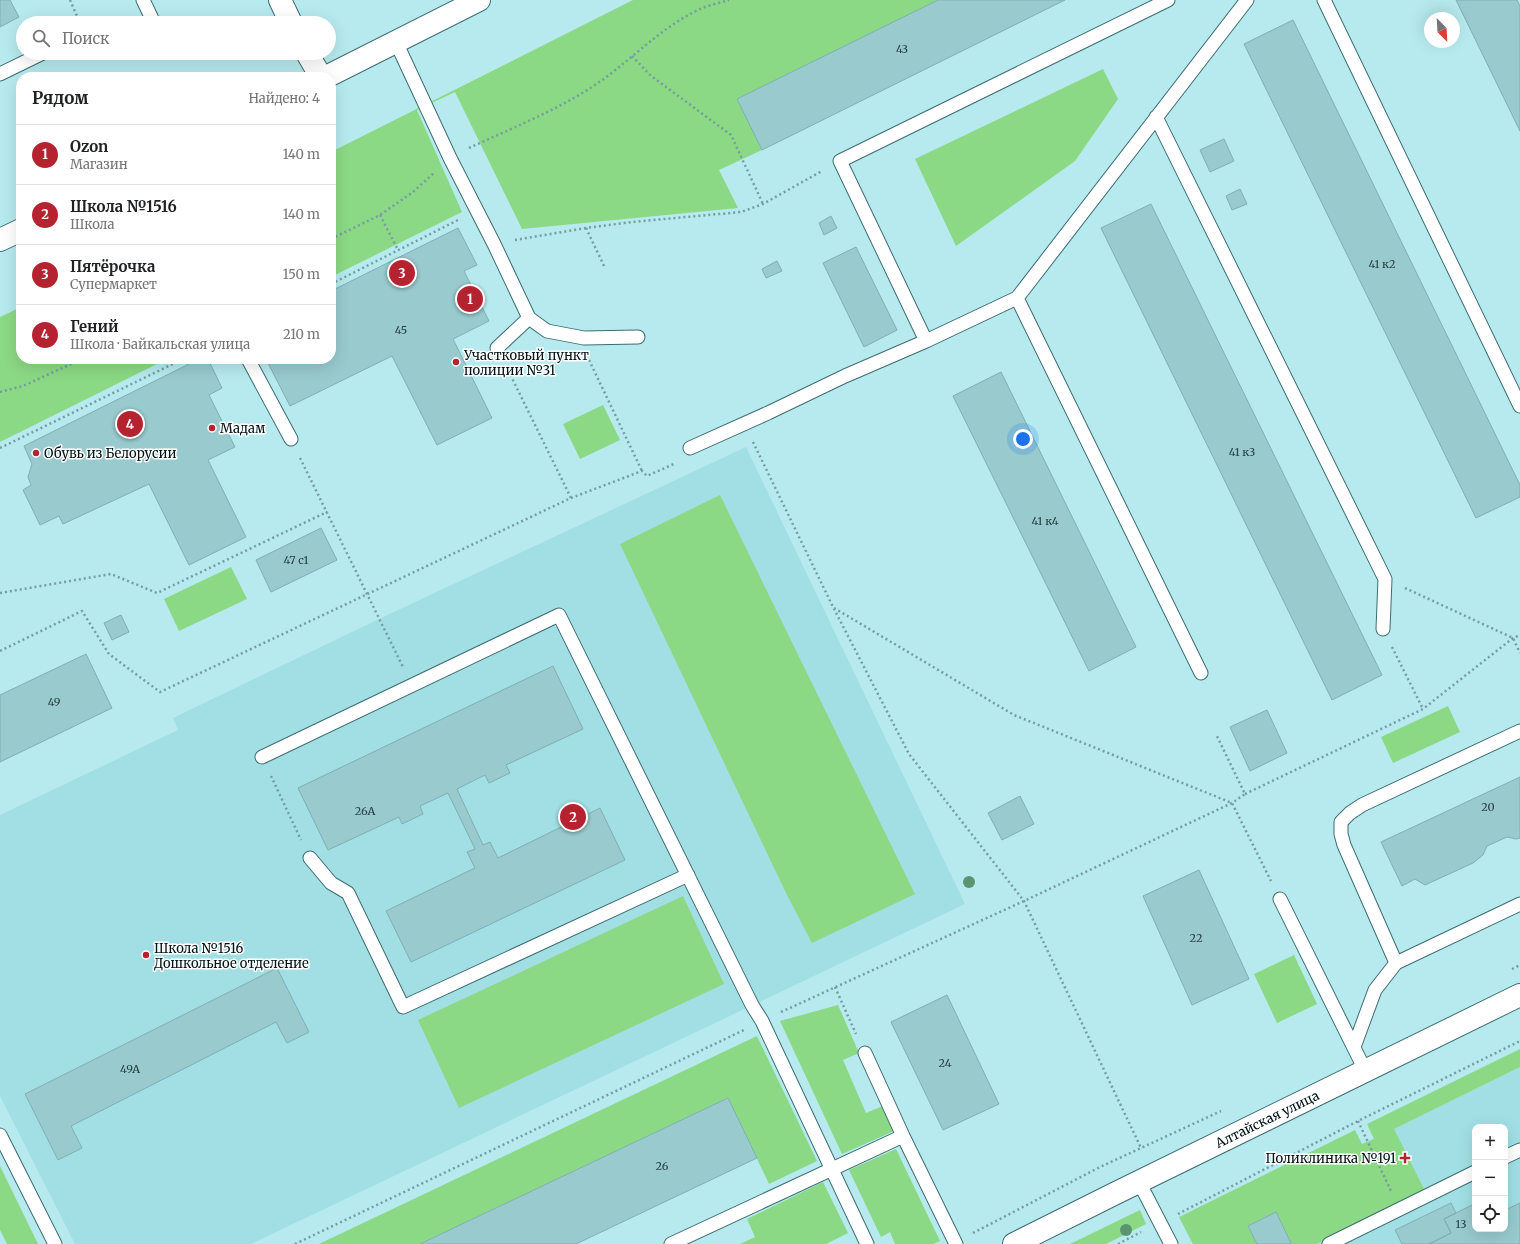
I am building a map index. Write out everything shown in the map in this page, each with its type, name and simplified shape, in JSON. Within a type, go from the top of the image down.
[{"type":"street","points":[[280,0],[288,16]]},
{"type":"street","points":[[336,72],[479,0]]},
{"type":"street","points":[[311,60],[318,72]]},
{"type":"street","points":[[0,240],[16,232]]},
{"type":"street","name":"Алтайская улица","points":[[1014,1244],[1520,995]]},
{"type":"lane","points":[[143,0],[151,16]]},
{"type":"lane","points":[[926,341],[840,161],[1168,0]]},
{"type":"lane","points":[[690,448],[1017,298],[1247,0]]},
{"type":"lane","points":[[1324,0],[1520,406]]},
{"type":"lane","points":[[396,42],[450,158],[494,244],[529,318],[547,331],[578,337],[638,338]]},
{"type":"lane","points":[[0,74],[29,60]]},
{"type":"lane","points":[[1156,117],[1385,579],[1383,629]]},
{"type":"lane","points":[[1017,298],[1201,673]]},
{"type":"lane","points":[[497,348],[529,318]]},
{"type":"lane","points":[[251,364],[290,439]]},
{"type":"lane","points":[[262,757],[559,615],[752,1005],[762,1021],[867,1244]]},
{"type":"lane","points":[[1396,963],[1344,845],[1341,834],[1341,822],[1350,813],[1362,805],[1520,731]]},
{"type":"lane","points":[[310,858],[332,883],[348,893],[403,1007],[688,875]]},
{"type":"lane","points":[[1280,900],[1366,1072]]},
{"type":"lane","points":[[1354,1047],[1375,990],[1396,963],[1520,904]]},
{"type":"lane","points":[[865,1053],[903,1136],[956,1244]]},
{"type":"lane","points":[[0,1135],[55,1244]]},
{"type":"lane","points":[[671,1244],[831,1168],[903,1136]]},
{"type":"lane","points":[[1508,1156],[1520,1150]]},
{"type":"lane","points":[[1329,1244],[1472,1173]]},
{"type":"lane","points":[[1139,1182],[1171,1244]]},
{"type":"path","points":[[70,0],[77,16]]},
{"type":"path","points":[[336,236],[380,214],[413,192],[450,158],[567,102],[593,86],[658,34],[677,22],[701,8],[729,0]]},
{"type":"path","points":[[632,56],[650,75],[731,135],[764,204]]},
{"type":"path","points":[[494,244],[586,228],[632,222],[741,212],[764,204],[840,161]]},
{"type":"path","points":[[336,281],[476,211]]},
{"type":"path","points":[[380,214],[398,250]]},
{"type":"path","points":[[586,228],[605,268]]},
{"type":"path","points":[[578,337],[642,471],[647,476],[683,460]]},
{"type":"path","points":[[497,348],[571,498]]},
{"type":"path","points":[[0,392],[22,386],[71,364]]},
{"type":"path","points":[[0,448],[173,364]]},
{"type":"path","points":[[751,437],[834,607],[909,754],[1024,901],[1141,1148]]},
{"type":"path","points":[[290,439],[413,685]]},
{"type":"path","points":[[0,651],[82,611],[109,654],[160,692],[571,498],[642,471]]},
{"type":"path","points":[[0,593],[111,574],[157,593],[327,512]]},
{"type":"path","points":[[1385,579],[1513,638],[1520,653]]},
{"type":"path","points":[[834,607],[1014,715],[1232,803],[1280,900]]},
{"type":"path","points":[[1383,629],[1424,709]]},
{"type":"path","points":[[295,1244],[762,1021],[1024,901],[1232,803],[1245,794],[1424,709],[1513,638],[1520,635]]},
{"type":"path","points":[[1216,734],[1245,794]]},
{"type":"path","points":[[262,757],[310,858]]},
{"type":"path","points":[[835,987],[865,1053]]},
{"type":"path","points":[[1118,1244],[1358,1121],[1520,1041]]},
{"type":"path","points":[[1358,1121],[1400,1209]]},
{"type":"shaded area","points":[[746,447],[965,904],[251,1244],[75,1244],[0,1096],[0,815],[178,730],[173,718],[379,619]]},
{"type":"shaded area","name":"Поликлиника №191","points":[[1520,1067],[1520,1244],[1193,1244],[1186,1231]]},
{"type":"green space","points":[[633,0],[938,0],[738,99],[762,150],[719,170],[738,208],[522,229],[455,92],[417,110],[462,212],[336,275],[336,149]]},
{"type":"green space","points":[[1103,69],[1118,99],[1075,161],[956,246],[915,159]]},
{"type":"green space","points":[[16,309],[16,364],[157,364],[0,442],[0,317]]},
{"type":"green space","points":[[603,405],[620,440],[580,459],[563,424]]},
{"type":"green space","points":[[720,495],[915,894],[812,943],[786,893],[620,544]]},
{"type":"green space","points":[[231,567],[247,599],[179,631],[164,599]]},
{"type":"green space","points":[[1448,706],[1460,732],[1393,763],[1381,737]]},
{"type":"green space","points":[[683,896],[724,984],[459,1108],[418,1020]]},
{"type":"green space","points":[[1294,955],[1317,1004],[1277,1023],[1254,974]]},
{"type":"green space","points":[[838,1005],[859,1053],[843,1060],[866,1113],[883,1106],[894,1131],[842,1154],[780,1021]]},
{"type":"green space","points":[[757,1036],[817,1161],[769,1184],[728,1098],[420,1244],[319,1244]]},
{"type":"green space","points":[[1520,1049],[1520,1067],[1394,1129],[1425,1191],[1316,1244],[1291,1244],[1276,1212],[1248,1226],[1257,1244],[1193,1244],[1179,1217],[1355,1130],[1362,1144],[1374,1139],[1367,1124]]},
{"type":"green space","points":[[896,1149],[940,1241],[933,1244],[895,1244],[890,1232],[881,1237],[849,1170]]},
{"type":"green space","points":[[0,1166],[38,1244],[7,1244],[0,1230]]},
{"type":"green space","points":[[823,1182],[848,1233],[826,1244],[740,1244],[755,1237],[747,1219]]},
{"type":"green space","points":[[1140,1210],[1146,1224],[1106,1244],[1070,1244]]},
{"type":"building","points":[[0,0],[10,0],[18,16],[16,16],[16,19],[0,27]]},
{"type":"building","points":[[938,0],[1065,0],[762,150],[737,99]]},
{"type":"building","points":[[1456,0],[1517,0],[1520,6],[1520,131]]},
{"type":"building","points":[[1293,20],[1520,485],[1520,497],[1476,518],[1244,44]]},
{"type":"building","points":[[1224,139],[1234,161],[1210,172],[1200,150]]},
{"type":"building","points":[[1240,189],[1247,204],[1232,210],[1226,196]]},
{"type":"building","points":[[1151,204],[1382,675],[1332,700],[1101,228]]},
{"type":"building","points":[[831,216],[837,228],[824,235],[819,223]]},
{"type":"building","points":[[458,228],[477,265],[464,271],[489,321],[453,339],[492,418],[437,445],[392,356],[290,406],[269,364],[336,364],[336,289]]},
{"type":"building","points":[[856,247],[897,330],[864,347],[823,263]]},
{"type":"building","points":[[777,261],[782,271],[766,278],[762,269]]},
{"type":"building","points":[[189,364],[210,364],[222,388],[209,395],[235,447],[208,460],[246,537],[189,565],[149,484],[63,524],[59,516],[40,525],[23,490],[31,485],[28,477],[32,464],[24,446]]},
{"type":"building","points":[[1001,372],[1136,647],[1089,671],[953,396]]},
{"type":"building","points":[[321,528],[337,560],[271,592],[256,560]]},
{"type":"building","points":[[121,615],[129,632],[112,640],[104,623]]},
{"type":"building","points":[[86,654],[112,708],[0,762],[0,695]]},
{"type":"building","points":[[553,666],[583,729],[506,765],[510,773],[489,783],[485,775],[457,789],[483,845],[490,842],[498,858],[600,808],[625,860],[411,962],[386,911],[475,868],[467,852],[475,849],[448,793],[420,806],[423,814],[402,824],[399,817],[328,850],[298,788]]},
{"type":"building","points":[[1267,710],[1287,753],[1250,771],[1230,727]]},
{"type":"building","points":[[1520,777],[1520,838],[1516,839],[1507,837],[1487,846],[1483,855],[1473,863],[1425,885],[1415,879],[1402,886],[1381,842]]},
{"type":"building","points":[[1020,796],[1034,824],[1002,840],[988,813]]},
{"type":"building","points":[[1199,870],[1249,979],[1192,1005],[1143,896]]},
{"type":"building","points":[[277,968],[309,1032],[287,1043],[276,1022],[71,1126],[82,1148],[58,1160],[25,1094]]},
{"type":"building","points":[[947,995],[999,1104],[943,1130],[891,1022]]},
{"type":"building","points":[[728,1098],[757,1158],[576,1244],[420,1244]]},
{"type":"building","points":[[1451,1203],[1456,1213],[1444,1219],[1451,1233],[1429,1244],[1402,1244],[1395,1230]]},
{"type":"building","points":[[1520,1203],[1520,1244],[1429,1244],[1451,1233],[1444,1219],[1472,1205],[1472,1232],[1508,1232],[1508,1209]]},
{"type":"building","points":[[1276,1212],[1291,1243],[1257,1244],[1248,1226]]},
{"type":"place","name":"Пятёрочка","points":[[402,273]]},
{"type":"place","name":"Ozon","points":[[470,299]]},
{"type":"place","name":"Участковый пункт полиции №31","points":[[456,362]]},
{"type":"place","name":"Гений","points":[[130,424]]},
{"type":"place","name":"Мадам","points":[[212,428]]},
{"type":"place","name":"Обувь из Белорусии","points":[[36,453]]},
{"type":"place","name":"Школа №1516","points":[[573,817]]},
{"type":"place","name":"Школа №1516 Дошкольное отделение","points":[[146,955]]},
{"type":"place","name":"Поликлиника №191","points":[[1405,1158]]}]
